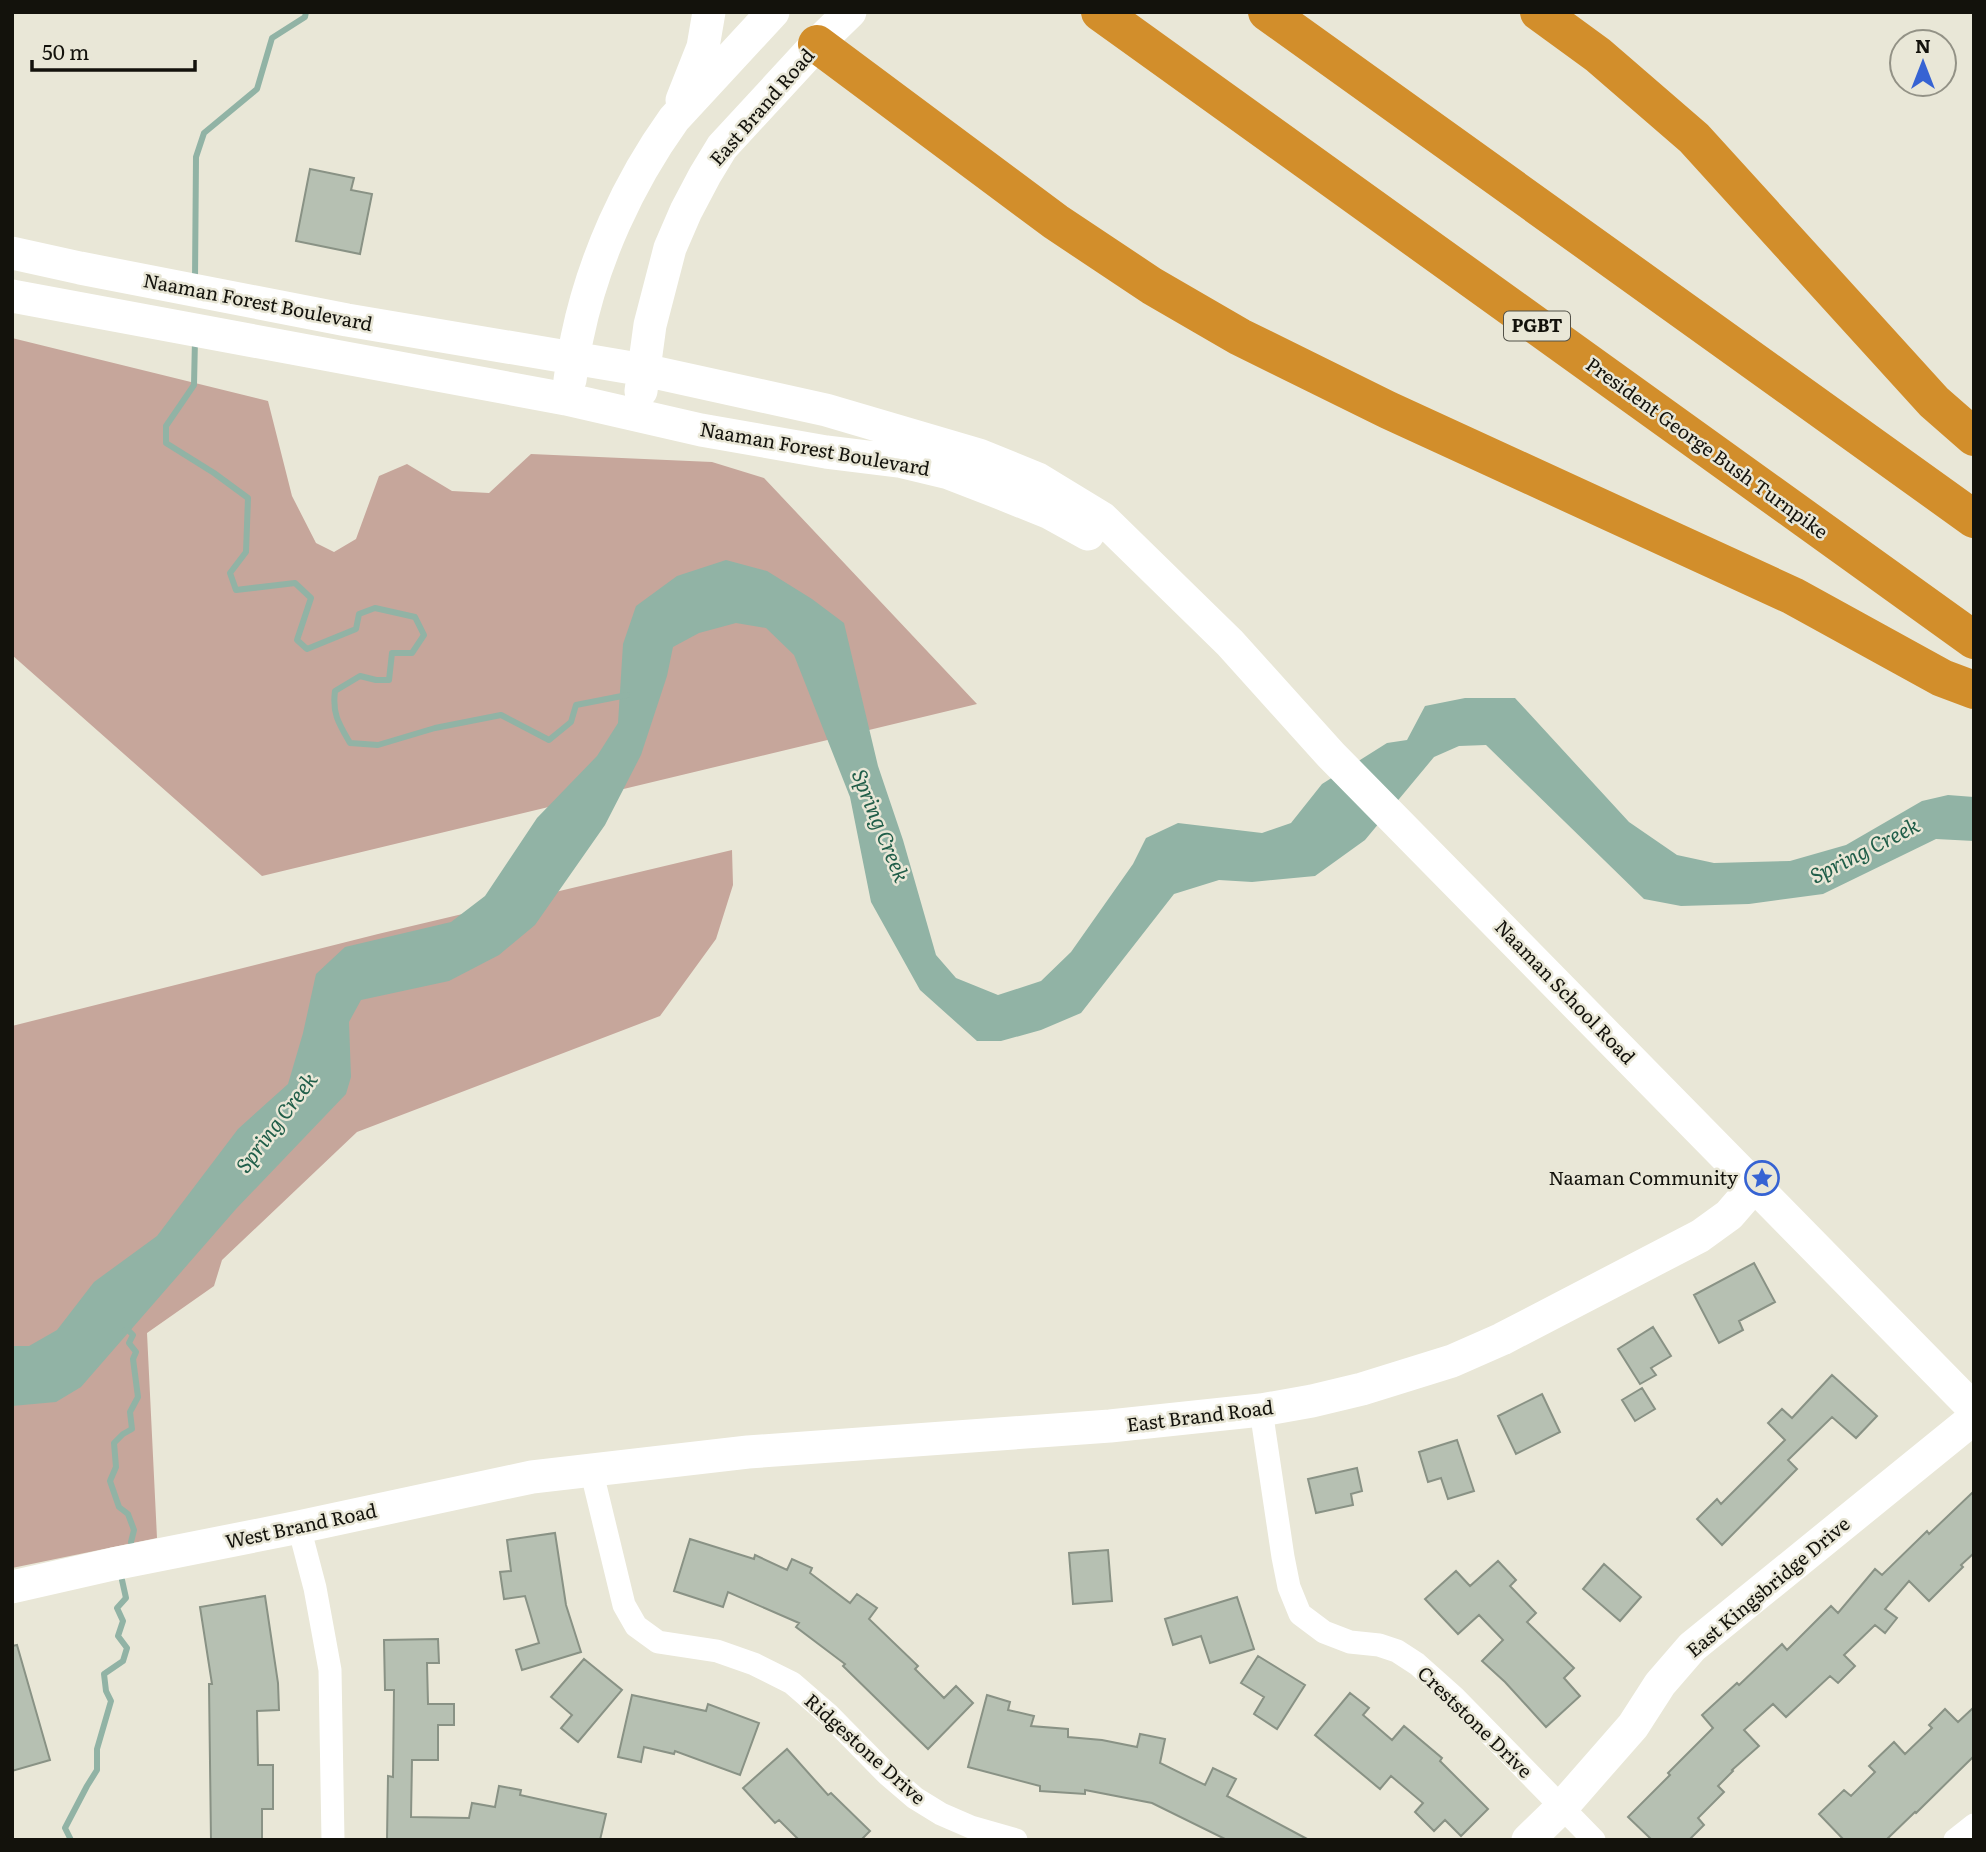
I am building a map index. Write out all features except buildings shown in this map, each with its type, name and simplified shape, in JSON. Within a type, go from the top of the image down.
[{"type":"highway","name":"President George Bush Turnpike","points":[[1100,12],[1974,639]]},
{"type":"highway","points":[[1267,12],[1974,519]]},
{"type":"highway","points":[[1539,12],[1598,55],[1694,138],[1934,402],[1974,437]]},
{"type":"highway","points":[[817,44],[1056,222],[1152,286],[1240,337],[1388,410],[1793,596],[1942,678],[1974,690]]},
{"type":"main road","points":[[674,119],[703,47],[709,12]]},
{"type":"main road","points":[[566,400],[577,336],[589,291],[611,230],[661,136],[773,12]]},
{"type":"main road","points":[[785,12],[817,44]]},
{"type":"main road","name":"East Brand Road","points":[[637,415],[650,325],[667,260],[692,199],[722,147],[850,12]]},
{"type":"main road","name":"Naaman Forest Boulevard","points":[[12,253],[295,309],[644,370],[826,410],[979,455],[1038,479],[1102,518],[1158,573]]},
{"type":"main road","name":"Naaman Forest Boulevard","points":[[12,296],[566,400],[702,430],[899,461],[950,473],[1050,513],[1158,573]]},
{"type":"main road","name":"Naaman School Road","points":[[1158,573],[1230,643],[1331,755],[1974,1409]]},
{"type":"main road","name":"East Brand Road","points":[[591,1469],[748,1452],[1110,1426],[1261,1410],[1312,1401],[1452,1360],[1502,1339],[1700,1236],[1728,1215],[1755,1185]]},
{"type":"main road","name":"East Kingsbridge Drive","points":[[1528,1840],[1562,1807],[1633,1727],[1660,1684],[1692,1647],[1974,1418]]},
{"type":"main road","name":"West Brand Road","points":[[12,1587],[532,1477],[591,1469]]},
{"type":"street","name":"Creststone Drive","points":[[1261,1410],[1283,1557],[1300,1614],[1324,1632],[1350,1642],[1397,1651],[1417,1664],[1454,1697],[1594,1840]]},
{"type":"street","name":"Ridgestone Drive","points":[[591,1469],[624,1605],[636,1626],[658,1642],[717,1651],[754,1664],[792,1683],[915,1798],[941,1814],[971,1827],[1016,1840]]},
{"type":"street","points":[[299,1527],[316,1588],[330,1670],[333,1840]]},
{"type":"street","points":[[1955,1840],[1974,1825]]},
{"type":"shaded area","points":[[12,338],[268,401],[292,496],[316,543],[334,552],[356,539],[379,476],[407,464],[452,491],[489,493],[531,454],[712,462],[764,478],[977,704],[262,876],[12,655]]},
{"type":"shaded area","points":[[732,850],[733,885],[716,939],[660,1016],[357,1132],[222,1260],[214,1286],[147,1333],[157,1538],[12,1568],[12,1026],[378,934]]},
{"type":"water","name":"Spring Creek","points":[[726,560],[767,571],[844,623],[878,766],[903,840],[936,955],[956,978],[998,995],[1041,981],[1071,952],[1133,864],[1146,838],[1178,823],[1262,833],[1291,823],[1322,784],[1387,743],[1407,740],[1425,706],[1465,698],[1515,698],[1629,822],[1677,855],[1714,863],[1790,861],[1846,845],[1922,801],[1948,795],[1974,797],[1974,841],[1936,839],[1823,894],[1749,904],[1681,906],[1644,899],[1486,745],[1459,746],[1434,757],[1365,840],[1315,876],[1252,882],[1219,880],[1174,894],[1081,1013],[1041,1030],[1001,1041],[977,1041],[920,990],[871,902],[850,797],[794,655],[766,628],[736,623],[699,633],[673,647],[667,676],[641,755],[605,825],[535,925],[499,955],[449,981],[361,1000],[349,1022],[351,1077],[346,1094],[236,1209],[81,1387],[56,1402],[12,1406],[12,1346],[29,1346],[57,1330],[94,1282],[157,1236],[238,1129],[288,1084],[316,974],[345,947],[451,922],[485,896],[537,818],[597,756],[618,723],[623,644],[636,606],[677,576]]},
{"type":"waterway","points":[[195,279],[196,157],[204,133],[257,89],[272,38],[305,17],[306,12]]},
{"type":"waterway","points":[[195,339],[194,385],[166,426],[166,443],[248,498],[246,552],[230,573],[236,590],[295,583],[311,598],[297,640],[307,649],[356,629],[359,614],[375,608],[415,617],[424,635],[412,653],[392,653],[389,680],[360,676],[335,691],[336,713],[350,743],[378,745],[435,728],[501,715],[549,740],[571,722],[576,705],[627,695]]},
{"type":"waterway","points":[[125,1330],[133,1335],[129,1343],[136,1352],[133,1359],[138,1397],[130,1412],[132,1429],[114,1443],[116,1467],[110,1481],[119,1507],[128,1514],[134,1530],[131,1542]]},
{"type":"waterway","points":[[71,1840],[65,1828],[97,1770],[97,1749],[111,1701],[106,1691],[104,1674],[123,1661],[127,1648],[118,1636],[123,1621],[117,1608],[126,1598],[122,1580]]},
{"type":"place","name":"Naaman Community","points":[[1762,1178]]}]
